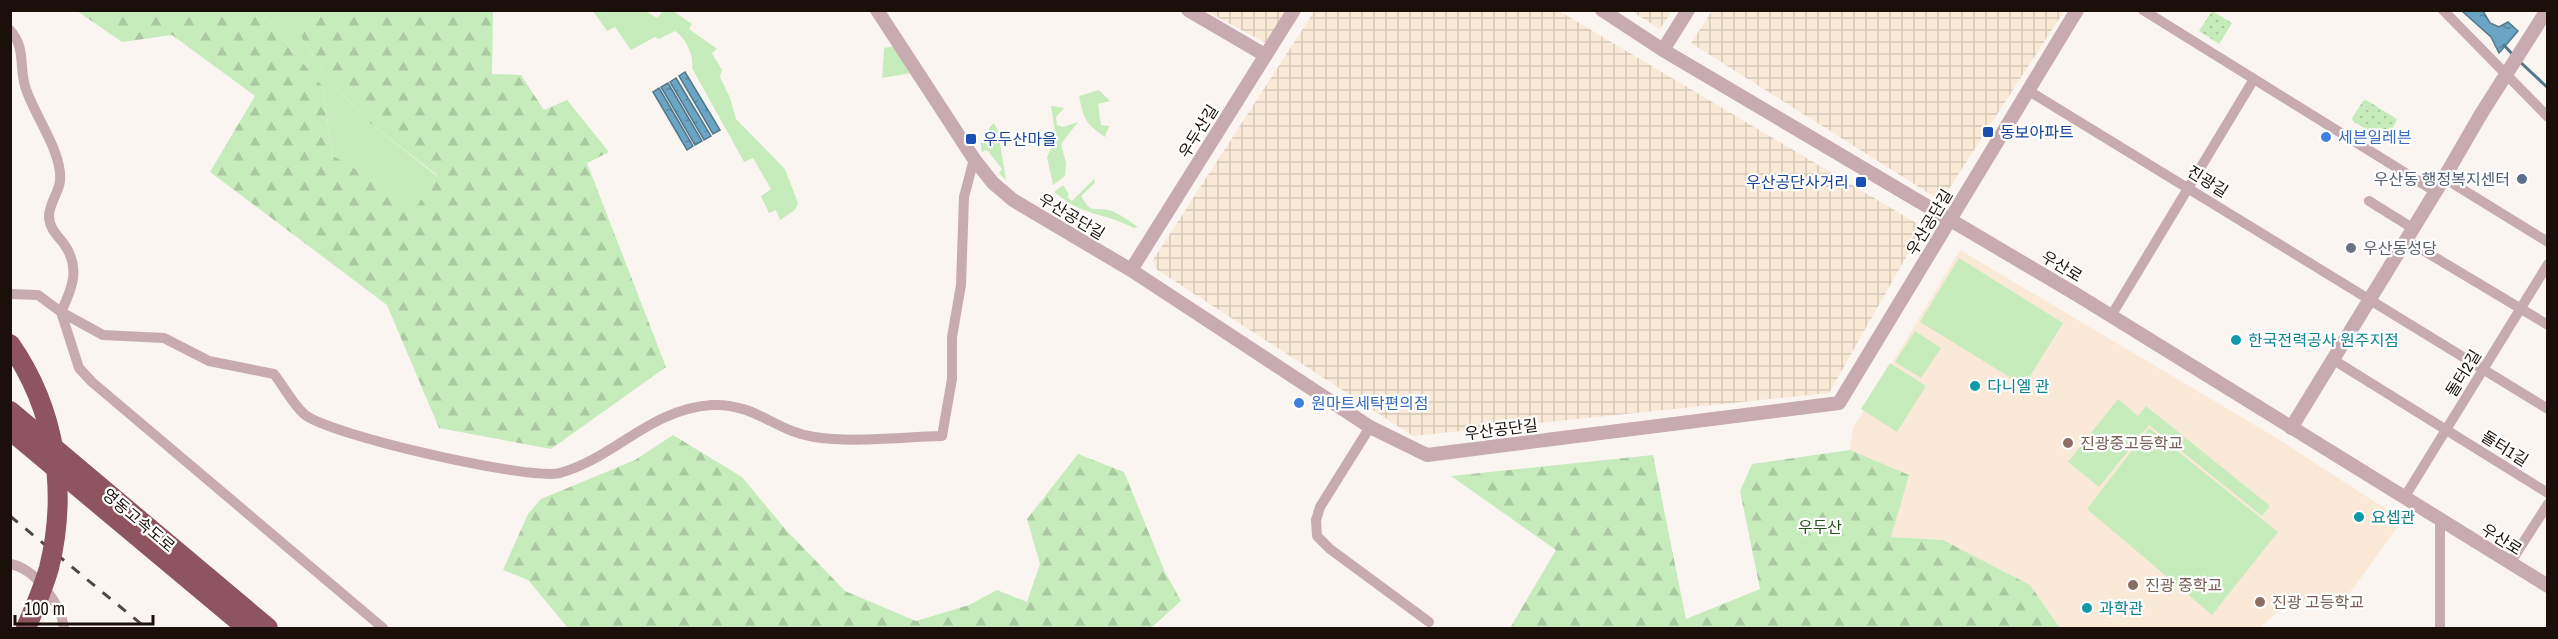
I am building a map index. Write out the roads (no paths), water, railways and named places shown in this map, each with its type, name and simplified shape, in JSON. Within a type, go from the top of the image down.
[{"type":"highway","points":[[10,344],[24,363],[37,390],[50,429],[57,462],[58,512],[55,538],[48,569],[26,628]]},
{"type":"highway","name":"영동고속도로","points":[[10,411],[268,628]]},
{"type":"highway","name":"영동고속도로","points":[[10,430],[247,628]]},
{"type":"street","name":"우산공단길","points":[[877,10],[974,159],[993,183],[1013,200],[1131,270],[1370,428],[1427,455],[1839,403],[2077,10]]},
{"type":"street","points":[[1188,10],[1265,55]]},
{"type":"street","name":"우두산길","points":[[1131,270],[1294,10]]},
{"type":"street","name":"우산로","points":[[1602,10],[1663,50],[1950,218],[2111,316],[2547,586]]},
{"type":"street","points":[[1663,50],[1688,10]]},
{"type":"street","points":[[2143,10],[2436,192]]},
{"type":"street","points":[[2443,10],[2547,117]]},
{"type":"street","points":[[2291,428],[2436,192],[2481,114],[2547,10]]},
{"type":"street","points":[[10,30],[21,47],[25,86],[55,154],[60,180],[49,216],[54,233],[64,245],[71,262],[74,285],[61,312],[79,368],[92,382],[383,628]]},
{"type":"street","points":[[2111,316],[2254,79]]},
{"type":"street","name":"진광길","points":[[2029,91],[2483,370]]},
{"type":"street","points":[[10,294],[38,295],[61,312],[103,335],[164,339],[209,361],[274,374],[305,415],[348,434],[537,474],[558,474],[591,460],[654,420],[683,408],[708,405],[731,404],[755,412],[783,428],[812,437],[848,439],[942,436],[952,379],[952,337],[961,285],[964,197],[974,159]]},
{"type":"street","points":[[2444,178],[2547,242]]},
{"type":"street","points":[[2369,201],[2410,234],[2547,325]]},
{"type":"street","name":"돌터2길","points":[[2404,498],[2547,264]]},
{"type":"street","points":[[2332,359],[2447,429]]},
{"type":"street","points":[[2483,370],[2547,408]]},
{"type":"street","points":[[1370,428],[1320,507],[1316,520],[1317,536],[1330,549],[1429,622]]},
{"type":"street","name":"돌터1길","points":[[2447,429],[2547,493]]},
{"type":"street","points":[[2510,563],[2547,504]]},
{"type":"street","points":[[2440,519],[2440,628]]},
{"type":"street","points":[[10,564],[33,575],[56,606],[64,628]]},
{"type":"water","points":[[2462,11],[2483,11],[2490,23],[2499,27],[2508,22],[2518,31],[2499,53],[2491,37]]},
{"type":"water","points":[[685,72],[720,130],[713,134],[679,76]]},
{"type":"water","points":[[676,78],[711,136],[704,140],[670,82]]},
{"type":"water","points":[[668,83],[702,141],[695,145],[661,87]]},
{"type":"water","points":[[659,88],[693,146],[687,150],[653,92]]},
{"type":"waterway","points":[[2504,45],[2514,56]]},
{"type":"waterway","points":[[2518,60],[2548,88]]},
{"type":"railway","points":[[10,516],[146,628]]},
{"type":"place","name":"동보아파트","points":[[1988,132]]},
{"type":"place","name":"세븐일레븐","points":[[2326,137]]},
{"type":"place","name":"우두산마을","points":[[971,139]]},
{"type":"place","name":"우산동 행정복지센터","points":[[2522,179]]},
{"type":"place","name":"우산공단사거리","points":[[1861,182]]},
{"type":"place","name":"우산동성당","points":[[2351,248]]},
{"type":"place","name":"한국전력공사 원주지점","points":[[2236,340]]},
{"type":"place","name":"다니엘 관","points":[[1975,386]]},
{"type":"place","name":"원마트세탁편의점","points":[[1299,403]]},
{"type":"place","name":"진광중고등학교","points":[[2068,443]]},
{"type":"place","name":"요셉관","points":[[2359,517]]},
{"type":"place","name":"진광 중학교","points":[[2133,585]]},
{"type":"place","name":"진광 고등학교","points":[[2260,602]]},
{"type":"place","name":"과학관","points":[[2087,608]]},
{"type":"park label","name":"우두산","points":[[1820,527]]}]
